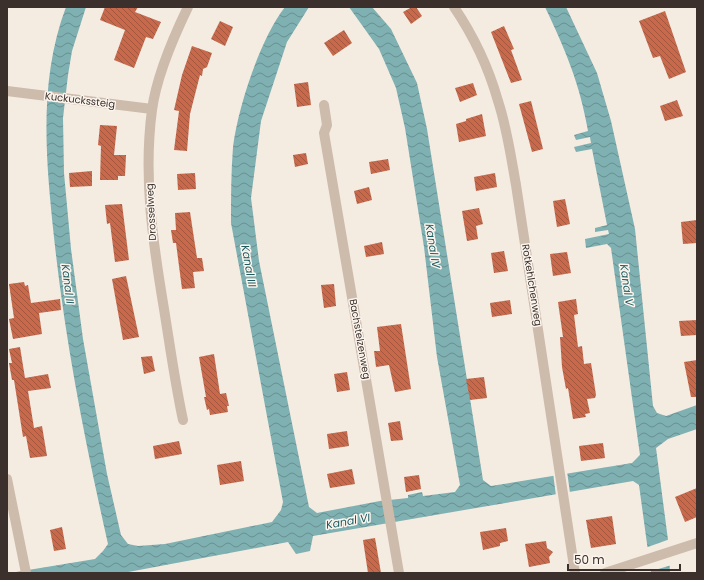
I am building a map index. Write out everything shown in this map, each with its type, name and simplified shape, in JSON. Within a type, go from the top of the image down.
[{"type":"street","name":"Drosselweg","points":[[183,420],[150,220],[149,147],[152,109],[169,52],[188,7]]},
{"type":"street","name":"Rotkehlchenweg","points":[[454,7],[476,47],[499,102],[516,185],[565,499],[575,573]]},
{"type":"street","name":"Kuckuckssteig","points":[[7,92],[152,109]]},
{"type":"street","name":"Bachstelzenweg","points":[[324,105],[327,126],[324,133],[399,573]]},
{"type":"street","points":[[7,479],[25,568]]},
{"type":"street","points":[[605,573],[697,543]]},
{"type":"water","points":[[66,7],[86,7],[72,51],[63,118],[64,173],[71,249],[83,339],[107,474],[121,535],[128,544],[138,546],[165,544],[272,522],[281,510],[283,502],[231,223],[231,195],[233,147],[245,94],[267,37],[285,7],[309,7],[287,42],[261,121],[251,198],[259,261],[309,507],[317,513],[380,501],[408,498],[408,495],[422,492],[423,496],[455,492],[460,485],[437,357],[424,247],[405,128],[396,88],[379,49],[349,7],[372,7],[391,29],[417,83],[427,129],[483,480],[491,486],[632,463],[640,455],[611,248],[607,244],[586,248],[585,239],[609,234],[608,230],[595,232],[595,228],[607,225],[592,149],[576,152],[574,147],[591,143],[590,137],[576,140],[574,135],[588,131],[585,114],[571,67],[545,7],[566,7],[597,73],[611,121],[635,229],[653,406],[657,413],[666,416],[697,405],[697,429],[668,439],[656,448],[668,540],[670,573],[651,573],[639,485],[633,481],[313,536],[310,551],[296,554],[288,542],[123,573],[10,573],[95,559],[108,544],[91,468],[70,353],[54,237],[49,179],[46,121],[48,92],[51,63],[57,35]]},
{"type":"pier","points":[[567,471],[570,493],[556,496],[553,473]]},
{"type":"pier","points":[[670,539],[672,565],[648,572],[645,548]]},
{"type":"building","points":[[105,7],[138,7],[135,12],[161,22],[153,39],[146,37],[134,68],[114,60],[125,30],[100,20]]},
{"type":"building","points":[[412,7],[416,7],[422,16],[411,24],[403,12]]},
{"type":"building","points":[[665,11],[686,72],[669,79],[660,56],[653,58],[639,21]]},
{"type":"building","points":[[220,21],[233,27],[225,46],[211,39]]},
{"type":"building","points":[[504,26],[514,49],[511,50],[522,80],[511,83],[491,32]]},
{"type":"building","points":[[344,30],[352,43],[333,56],[324,43]]},
{"type":"building","points":[[192,46],[212,53],[207,67],[203,69],[202,76],[200,75],[190,114],[187,151],[174,150],[179,111],[174,110],[182,75]]},
{"type":"building","points":[[308,82],[311,105],[297,107],[294,84]]},
{"type":"building","points":[[473,83],[477,95],[460,102],[455,88]]},
{"type":"building","points":[[677,100],[683,116],[665,121],[660,106]]},
{"type":"building","points":[[531,101],[543,149],[532,152],[519,104]]},
{"type":"building","points":[[482,114],[486,136],[459,142],[456,124]]},
{"type":"building","points":[[100,125],[117,126],[114,155],[126,155],[125,176],[118,176],[118,180],[100,180],[101,146],[98,145]]},
{"type":"building","points":[[306,153],[308,164],[295,167],[293,155]]},
{"type":"building","points":[[388,159],[390,170],[371,174],[369,162]]},
{"type":"building","points":[[92,171],[92,186],[70,187],[69,173]]},
{"type":"building","points":[[195,173],[196,189],[178,190],[177,174]]},
{"type":"building","points":[[495,173],[497,187],[476,191],[474,177]]},
{"type":"building","points":[[369,187],[372,200],[357,204],[354,191]]},
{"type":"building","points":[[565,199],[570,224],[557,227],[553,201]]},
{"type":"building","points":[[122,204],[129,260],[115,262],[110,223],[107,224],[105,205]]},
{"type":"building","points":[[479,208],[483,224],[476,226],[478,239],[467,241],[462,211]]},
{"type":"building","points":[[190,212],[197,258],[202,258],[204,271],[193,272],[195,288],[182,289],[176,243],[173,243],[171,230],[176,230],[175,213]]},
{"type":"building","points":[[697,220],[697,243],[683,244],[681,222]]},
{"type":"building","points":[[382,242],[384,254],[366,257],[364,246]]},
{"type":"building","points":[[504,251],[508,271],[494,273],[491,253]]},
{"type":"building","points":[[567,252],[571,273],[553,276],[550,254]]},
{"type":"building","points":[[126,276],[139,337],[123,340],[112,279]]},
{"type":"building","points":[[24,282],[25,286],[28,285],[31,303],[60,299],[61,310],[39,313],[42,334],[13,339],[9,319],[14,318],[9,284]]},
{"type":"building","points":[[334,284],[336,306],[324,308],[321,285]]},
{"type":"building","points":[[576,299],[578,314],[574,315],[578,347],[582,346],[584,364],[591,363],[596,395],[595,398],[587,399],[590,413],[585,414],[586,417],[573,419],[568,388],[566,389],[562,367],[560,337],[563,337],[558,302]]},
{"type":"building","points":[[510,300],[512,314],[492,317],[490,303]]},
{"type":"building","points":[[697,320],[697,335],[681,336],[679,321]]},
{"type":"building","points":[[401,324],[411,389],[395,392],[389,365],[376,367],[374,351],[380,351],[377,327]]},
{"type":"building","points":[[20,347],[25,378],[48,374],[51,388],[28,391],[34,428],[42,426],[47,456],[30,458],[26,436],[23,437],[14,380],[12,380],[9,363],[12,363],[9,349]]},
{"type":"building","points":[[214,354],[220,394],[226,393],[229,406],[227,406],[228,412],[210,415],[209,409],[207,410],[204,397],[206,397],[199,357]]},
{"type":"building","points":[[152,356],[155,371],[144,374],[141,357]]},
{"type":"building","points":[[697,360],[697,397],[691,397],[684,362]]},
{"type":"building","points":[[347,372],[350,390],[337,392],[334,374]]},
{"type":"building","points":[[484,377],[487,398],[470,400],[466,379]]},
{"type":"building","points":[[400,421],[403,440],[391,441],[388,423]]},
{"type":"building","points":[[347,431],[349,446],[329,449],[327,434]]},
{"type":"building","points":[[179,441],[182,454],[155,459],[153,446]]},
{"type":"building","points":[[603,443],[605,458],[581,461],[579,446]]},
{"type":"building","points":[[241,461],[244,481],[220,485],[217,465]]},
{"type":"building","points":[[352,469],[355,484],[330,488],[327,474]]},
{"type":"building","points":[[419,475],[421,489],[406,492],[404,477]]},
{"type":"building","points":[[697,488],[697,517],[685,522],[675,497]]},
{"type":"building","points":[[612,516],[616,544],[591,548],[586,520]]},
{"type":"building","points":[[62,527],[66,549],[54,551],[50,530]]},
{"type":"building","points":[[506,528],[508,541],[500,543],[500,546],[483,550],[480,532]]},
{"type":"building","points":[[375,538],[381,573],[368,573],[363,540]]},
{"type":"building","points":[[546,541],[547,548],[553,552],[549,557],[550,563],[529,567],[525,544]]},
{"type":"water label","name":"Kanal IV","points":[[433,246]]},
{"type":"water label","name":"Kanal III","points":[[249,266]]},
{"type":"water label","name":"Kanal II","points":[[68,284]]},
{"type":"water label","name":"Kanal V","points":[[627,285]]},
{"type":"water label","name":"Kanal VI","points":[[348,521]]}]
